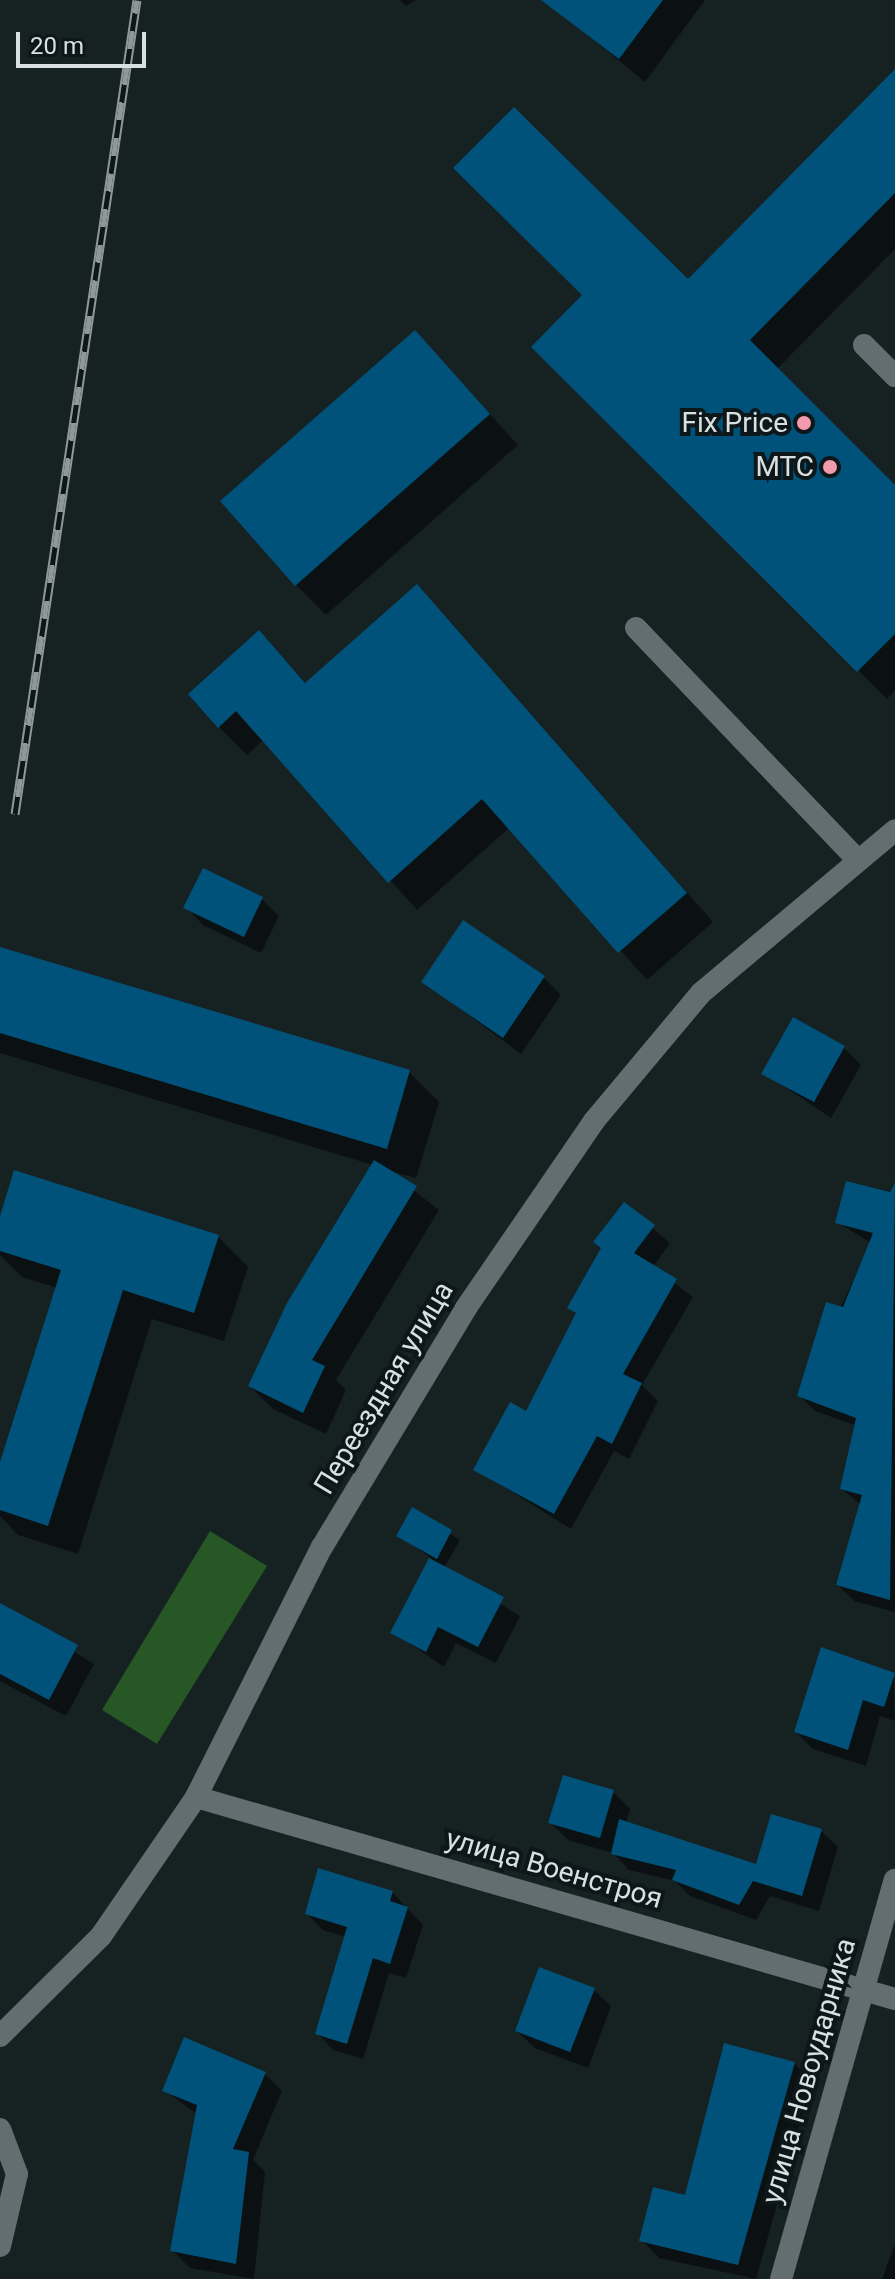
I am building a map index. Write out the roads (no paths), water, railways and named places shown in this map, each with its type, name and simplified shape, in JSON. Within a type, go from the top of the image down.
[{"type":"street","points":[[864,345],[895,376]]},
{"type":"street","points":[[636,628],[855,857]]},
{"type":"street","name":"Переездная улица","points":[[0,2036],[101,1936],[196,1797],[322,1547],[466,1308],[594,1121],[701,993],[855,857],[895,830]]},
{"type":"street","name":"улица Военстроя","points":[[196,1797],[895,1999]]},
{"type":"street","name":"улица Новоударника","points":[[781,2279],[895,1880]]},
{"type":"street","points":[[0,2129],[17,2174],[0,2246]]},
{"type":"railway","points":[[15,814],[137,0]]},
{"type":"place","name":"Fix Price","points":[[804,423]]},
{"type":"place","name":"МТС","points":[[830,467]]}]
